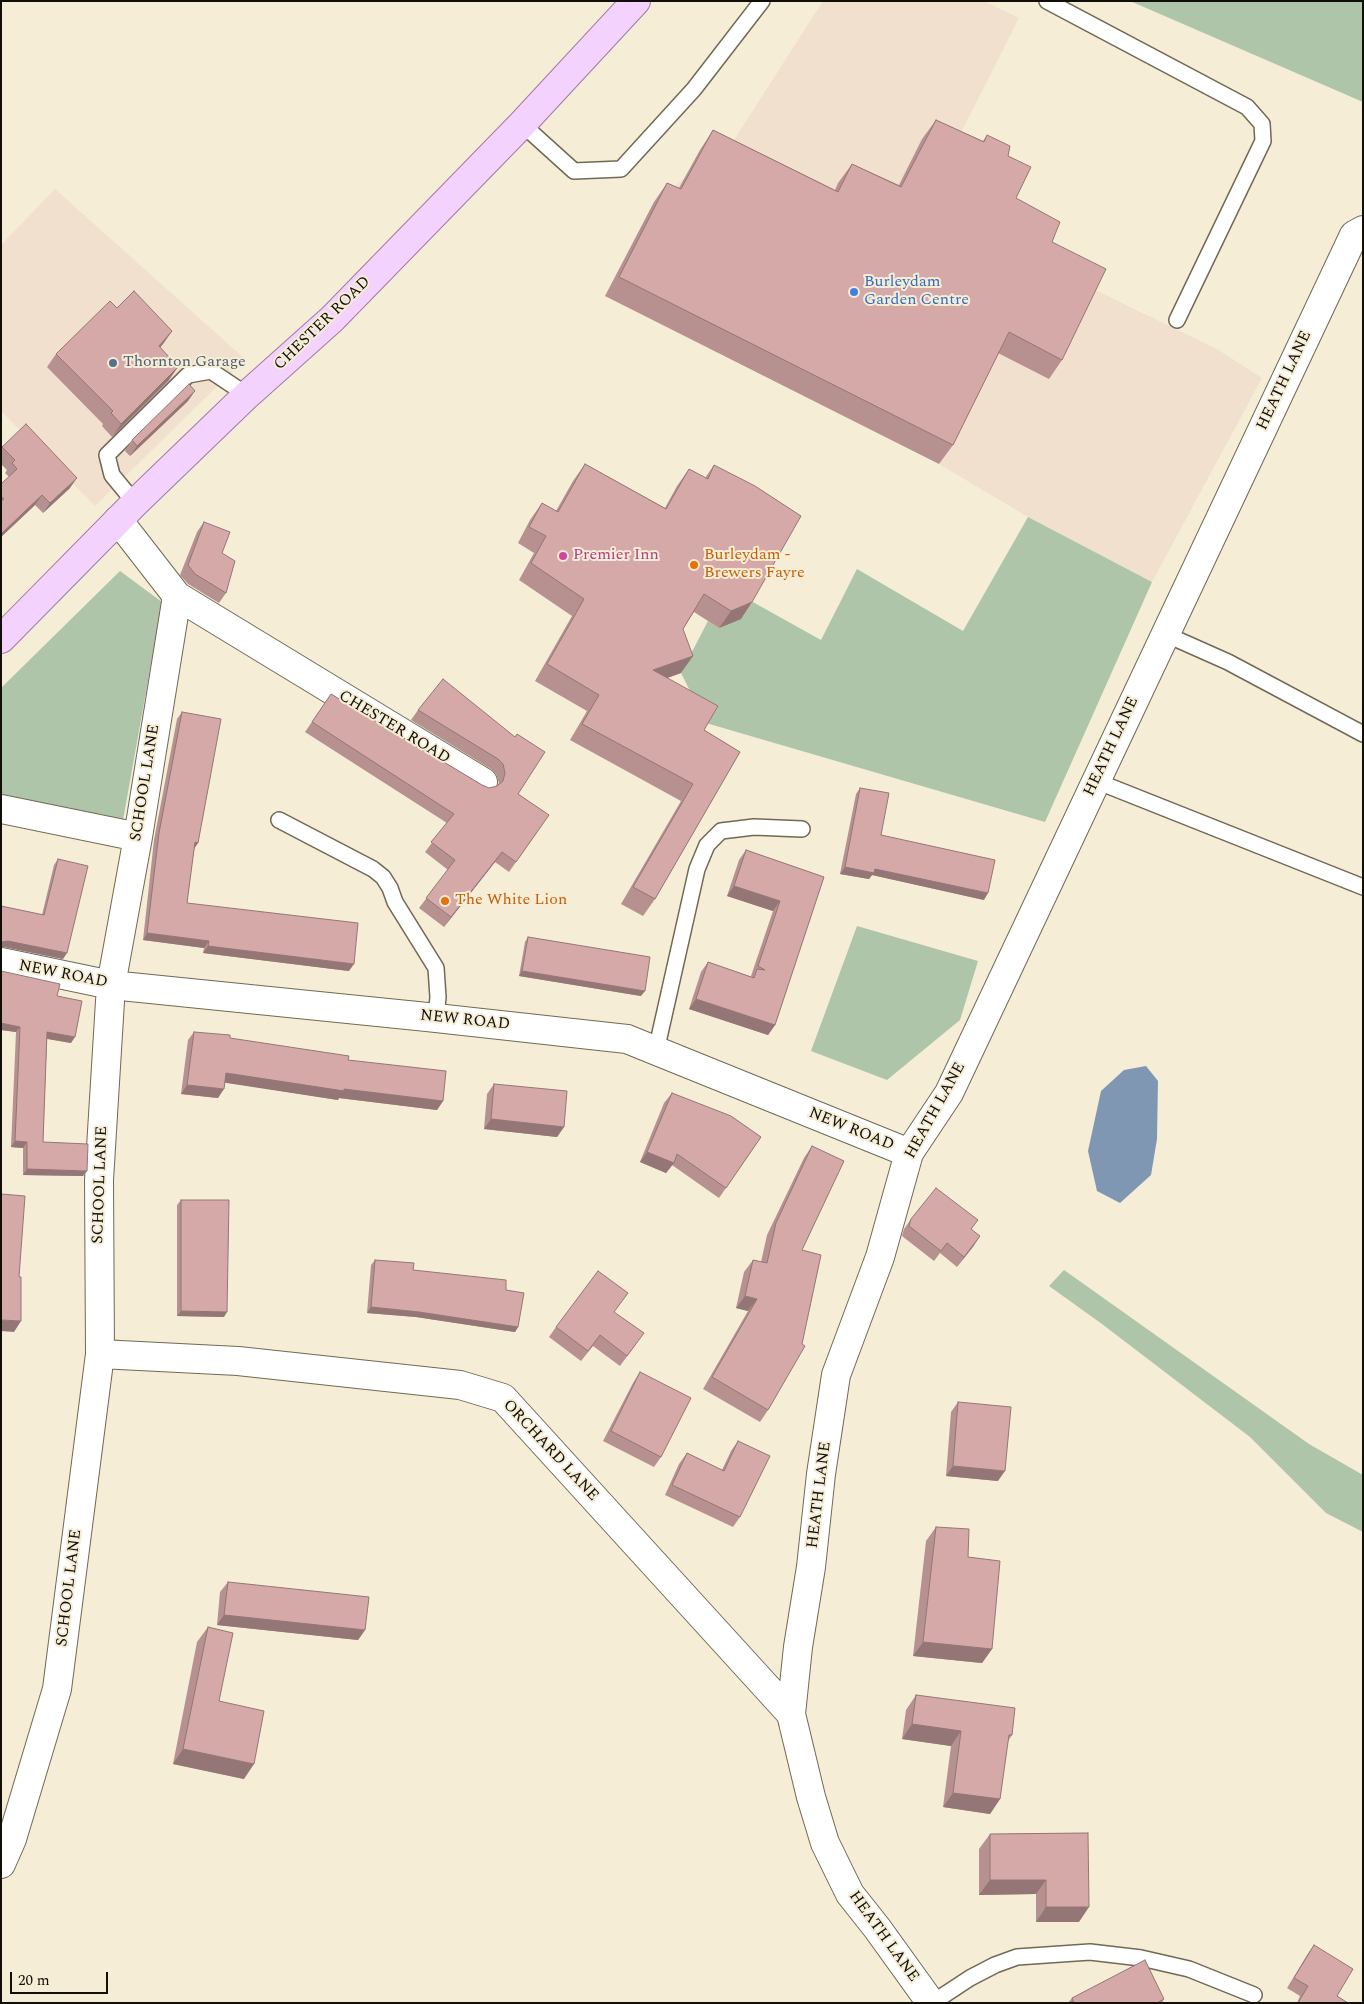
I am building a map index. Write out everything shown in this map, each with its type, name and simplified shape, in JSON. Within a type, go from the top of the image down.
[{"type":"main road","name":"CHESTER ROAD","points":[[1,639],[126,511],[247,395],[332,319],[522,124],[636,1]]},
{"type":"street","name":"HEATH LANE","points":[[931,2003],[850,1894],[824,1843],[791,1714],[798,1647],[811,1567],[821,1474],[836,1375],[880,1257],[909,1153],[949,1093],[1354,235],[1363,230]]},
{"type":"street","points":[[126,511],[177,596]]},
{"type":"street","name":"CHESTER ROAD","points":[[177,596],[483,782]]},
{"type":"street","name":"SCHOOL LANE","points":[[1,1864],[12,1839],[57,1690],[100,1354],[100,1180],[111,985],[138,837],[177,596]]},
{"type":"street","points":[[1,809],[138,837]]},
{"type":"street","name":"NEW ROAD","points":[[1,962],[111,985],[627,1039],[909,1153]]},
{"type":"street","name":"ORCHARD LANE","points":[[100,1354],[238,1361],[460,1385],[503,1398],[791,1714]]},
{"type":"lane","points":[[522,124],[574,171],[621,169],[694,89],[762,1]]},
{"type":"lane","points":[[1047,1],[1247,107],[1262,124],[1263,141],[1177,320]]},
{"type":"lane","points":[[126,511],[112,475],[107,454],[188,375],[211,371],[247,395]]},
{"type":"lane","points":[[1166,634],[1228,662],[1363,734]]},
{"type":"lane","points":[[1096,781],[1363,887]]},
{"type":"lane","points":[[279,820],[373,869],[383,878],[390,888],[395,902],[436,968],[438,997],[436,1018]]},
{"type":"lane","points":[[656,1051],[698,869],[707,844],[721,831],[754,827],[802,829]]},
{"type":"lane","points":[[931,2003],[970,1978],[995,1965],[1017,1957],[1090,1952],[1141,1958],[1189,1969],[1254,1996]]},
{"type":"shaded area","name":"Burleydam Garden Centre","points":[[823,1],[984,1],[1019,18],[959,137],[1002,218],[1093,289],[1217,349],[1262,378],[1152,582],[1028,517],[939,464],[605,296],[654,202],[684,179],[700,150],[721,160]]},
{"type":"shaded area","points":[[55,189],[245,359],[95,506],[1,411],[1,245]]},
{"type":"green space","points":[[1130,1],[1363,1],[1363,102]]},
{"type":"green space","points":[[1028,517],[1152,582],[1045,822],[706,723],[681,673],[708,621],[719,628],[751,601],[821,640],[857,569],[963,631]]},
{"type":"green space","points":[[120,571],[162,602],[122,826],[1,797],[1,688]]},
{"type":"green space","points":[[857,926],[978,961],[960,1020],[887,1080],[811,1051]]},
{"type":"green space","points":[[1064,1270],[1309,1444],[1363,1475],[1363,1532],[1326,1513],[1250,1437],[1049,1286]]},
{"type":"water","points":[[1146,1066],[1158,1081],[1157,1139],[1151,1175],[1120,1203],[1097,1191],[1088,1151],[1101,1091],[1124,1070]]},
{"type":"building","points":[[936,120],[984,142],[987,135],[1010,146],[1008,156],[1031,167],[1016,198],[1060,222],[1052,242],[1106,269],[1062,360],[1009,332],[953,445],[619,277],[667,183],[681,189],[713,130],[838,192],[852,164],[901,187]]},
{"type":"building","points":[[134,291],[172,331],[159,346],[178,367],[121,424],[111,413],[113,411],[56,354],[110,301],[117,308]]},
{"type":"building","points":[[189,384],[195,391],[137,446],[132,440]]},
{"type":"building","points":[[26,424],[77,478],[50,503],[42,495],[1,534],[1,501],[4,499],[1,496],[1,484],[17,469],[12,463],[15,460],[2,447]]},
{"type":"building","points":[[585,464],[666,509],[689,469],[708,479],[714,465],[755,486],[801,516],[752,602],[731,611],[704,594],[683,629],[693,656],[653,670],[718,706],[704,730],[740,752],[655,899],[633,887],[693,784],[582,724],[599,695],[547,664],[584,599],[531,563],[546,536],[529,527],[542,503],[558,512]]},
{"type":"building","points":[[204,522],[230,532],[222,553],[235,561],[226,593],[195,574],[188,565]]},
{"type":"building","points":[[443,679],[515,737],[517,734],[545,752],[518,794],[549,815],[516,862],[502,852],[451,917],[426,898],[455,860],[431,842],[454,814],[312,722],[331,694],[482,785],[489,788],[497,786],[503,781],[505,773],[503,764],[498,759],[418,710]]},
{"type":"building","points":[[182,712],[221,719],[198,843],[195,842],[187,903],[358,923],[354,964],[208,946],[209,941],[147,933],[159,833]]},
{"type":"building","points":[[860,788],[889,793],[881,835],[995,860],[988,893],[875,869],[874,873],[845,867]]},
{"type":"building","points":[[746,850],[824,877],[775,1025],[696,999],[708,962],[754,978],[757,969],[765,970],[758,966],[780,901],[734,886]]},
{"type":"building","points":[[58,859],[88,866],[67,953],[8,941],[1,942],[1,906],[44,915]]},
{"type":"building","points":[[528,937],[650,957],[645,991],[522,971]]},
{"type":"building","points":[[1,971],[60,984],[57,996],[82,1001],[75,1037],[47,1032],[43,1142],[88,1144],[87,1171],[27,1169],[27,1142],[15,1141],[20,1027],[1,1023]]},
{"type":"building","points":[[194,1032],[230,1035],[230,1038],[349,1056],[348,1060],[446,1071],[443,1101],[344,1089],[344,1091],[226,1073],[224,1089],[187,1085]]},
{"type":"building","points":[[494,1084],[567,1091],[564,1127],[491,1119]]},
{"type":"building","points":[[672,1093],[731,1116],[761,1137],[726,1188],[677,1154],[674,1163],[647,1152]]},
{"type":"building","points":[[812,1146],[844,1161],[802,1250],[821,1255],[802,1344],[805,1346],[768,1410],[712,1377],[757,1299],[745,1296],[753,1260],[767,1263],[776,1223]]},
{"type":"building","points":[[936,1188],[978,1220],[971,1229],[980,1236],[964,1257],[947,1243],[941,1251],[909,1226],[911,1219]]},
{"type":"building","points":[[1,1194],[25,1196],[19,1277],[21,1277],[21,1321],[1,1320]]},
{"type":"building","points":[[181,1200],[229,1200],[227,1312],[181,1311]]},
{"type":"building","points":[[375,1260],[414,1263],[413,1270],[506,1280],[506,1290],[524,1293],[518,1327],[419,1312],[371,1307]]},
{"type":"building","points":[[598,1271],[628,1293],[614,1312],[644,1333],[627,1356],[600,1335],[588,1351],[556,1327]]},
{"type":"building","points":[[640,1372],[691,1398],[661,1457],[611,1431]]},
{"type":"building","points":[[958,1402],[1011,1407],[1005,1471],[953,1466]]},
{"type":"building","points":[[738,1441],[770,1456],[740,1517],[672,1485],[687,1453],[724,1471]]},
{"type":"building","points":[[936,1527],[969,1529],[968,1557],[1000,1561],[992,1649],[923,1642]]},
{"type":"building","points":[[228,1582],[369,1597],[365,1630],[224,1615]]},
{"type":"building","points":[[208,1627],[233,1633],[219,1701],[264,1711],[254,1764],[183,1749]]},
{"type":"building","points":[[916,1695],[1015,1708],[1012,1735],[1009,1735],[1000,1799],[953,1793],[961,1731],[912,1724]]},
{"type":"building","points":[[1088,1833],[1089,1907],[1046,1907],[1046,1880],[990,1880],[990,1834]]},
{"type":"building","points":[[1314,1945],[1353,1969],[1337,1996],[1348,2003],[1298,2003],[1308,1986],[1294,1978]]},
{"type":"building","points":[[1145,1960],[1164,1999],[1157,2003],[1074,2003],[1072,1998]]},
{"type":"place","name":"Burleydam Garden Centre","points":[[854,292]]},
{"type":"place","name":"Thornton Garage","points":[[113,363]]},
{"type":"place","name":"Premier Inn","points":[[563,556]]},
{"type":"place","name":"Burleydam - Brewers Fayre","points":[[694,565]]},
{"type":"place","name":"The White Lion","points":[[445,901]]}]
